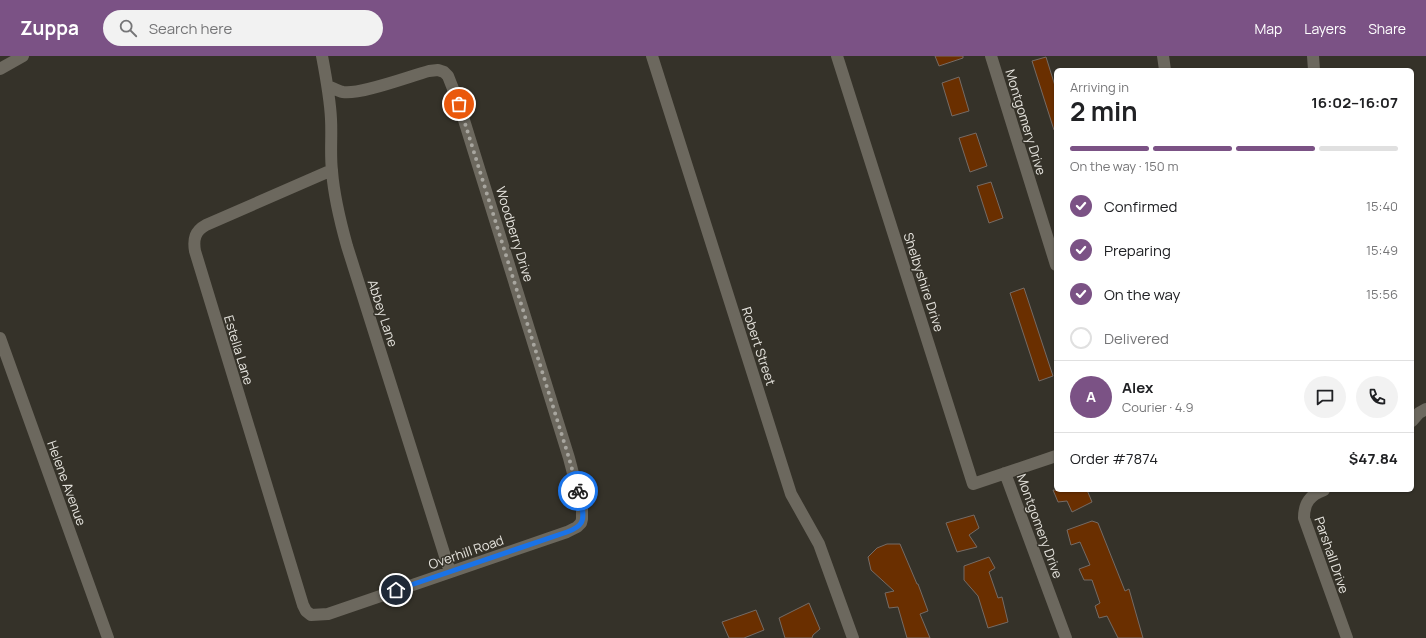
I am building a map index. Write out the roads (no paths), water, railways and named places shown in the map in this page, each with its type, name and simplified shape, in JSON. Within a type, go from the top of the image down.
[{"type":"street","points":[[0,69],[23,56]]},
{"type":"street","name":"Abbey Lane","points":[[322,56],[328,86],[331,119],[334,197],[347,246],[450,572]]},
{"type":"street","name":"Robert Street","points":[[652,56],[791,494],[814,532],[853,638]]},
{"type":"street","name":"Shelbyshire Drive","points":[[837,56],[973,484],[1006,473]]},
{"type":"street","name":"Montgomery Drive","points":[[991,56],[1054,259]]},
{"type":"street","points":[[1163,56],[1165,68]]},
{"type":"street","points":[[1313,56],[1314,68]]},
{"type":"street","name":"Woodberry Drive","points":[[328,86],[344,92],[366,90],[429,71],[438,70],[444,72],[450,80],[500,232],[569,458],[582,508],[582,522]]},
{"type":"street","name":"Estella Lane","points":[[311,616],[303,605],[194,251],[193,243],[196,233],[206,225],[332,170]]},
{"type":"street","name":"Helene Avenue","points":[[0,338],[108,638]]},
{"type":"street","points":[[1414,420],[1426,409]]},
{"type":"street","name":"Montgomery Drive","points":[[1054,457],[1006,473],[1066,638]]},
{"type":"street","name":"Parshall Drive","points":[[1318,492],[1313,494],[1306,502],[1304,518],[1346,638]]},
{"type":"street","name":"Overhill Road","points":[[311,616],[328,614],[567,532],[582,522]]}]
